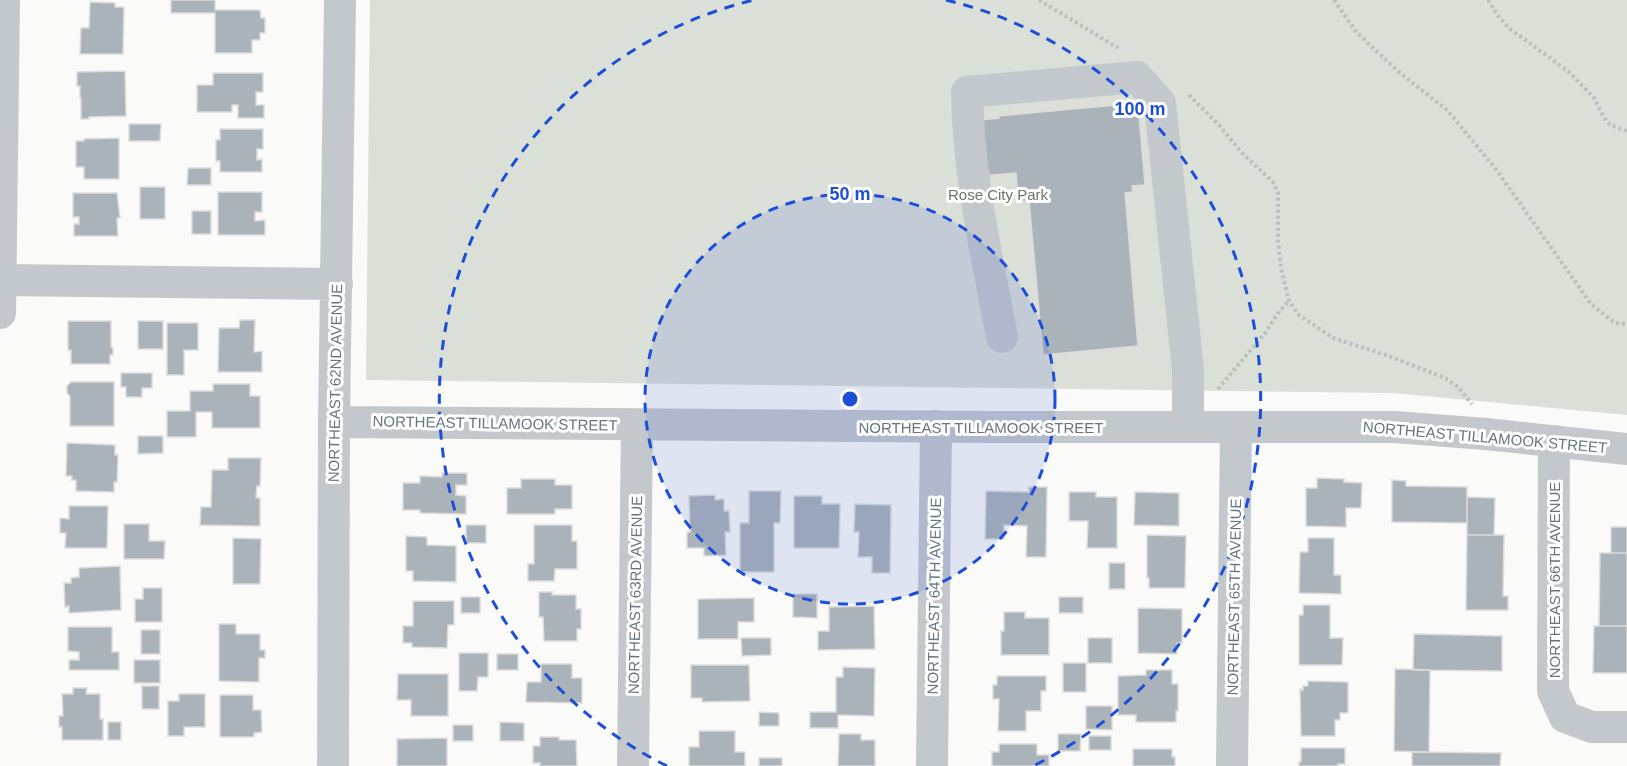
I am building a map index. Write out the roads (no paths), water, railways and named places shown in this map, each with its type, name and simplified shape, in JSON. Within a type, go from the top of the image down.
[{"type":"street","points":[[0,313],[4,0]]},
{"type":"street","name":"NORTHEAST 62ND AVENUE","points":[[333,766],[334,422],[340,0]]},
{"type":"street","points":[[1002,337],[973,180],[967,123],[967,92],[1137,77],[1160,103],[1188,370],[1188,427]]},
{"type":"street","points":[[0,280],[337,284]]},
{"type":"street","name":"NORTHEAST TILLAMOOK STREET","points":[[334,422],[1394,427],[1627,449]]},
{"type":"street","name":"NORTHEAST 63RD AVENUE","points":[[633,766],[637,425]]},
{"type":"street","name":"NORTHEAST 64TH AVENUE","points":[[932,766],[936,426]]},
{"type":"street","name":"NORTHEAST 65TH AVENUE","points":[[1232,766],[1236,428]]},
{"type":"street","name":"NORTHEAST 66TH AVENUE","points":[[1554,441],[1553,691],[1565,717],[1592,727],[1627,727]]},
{"type":"park label","name":"Rose City Park","points":[[998,194]]}]
